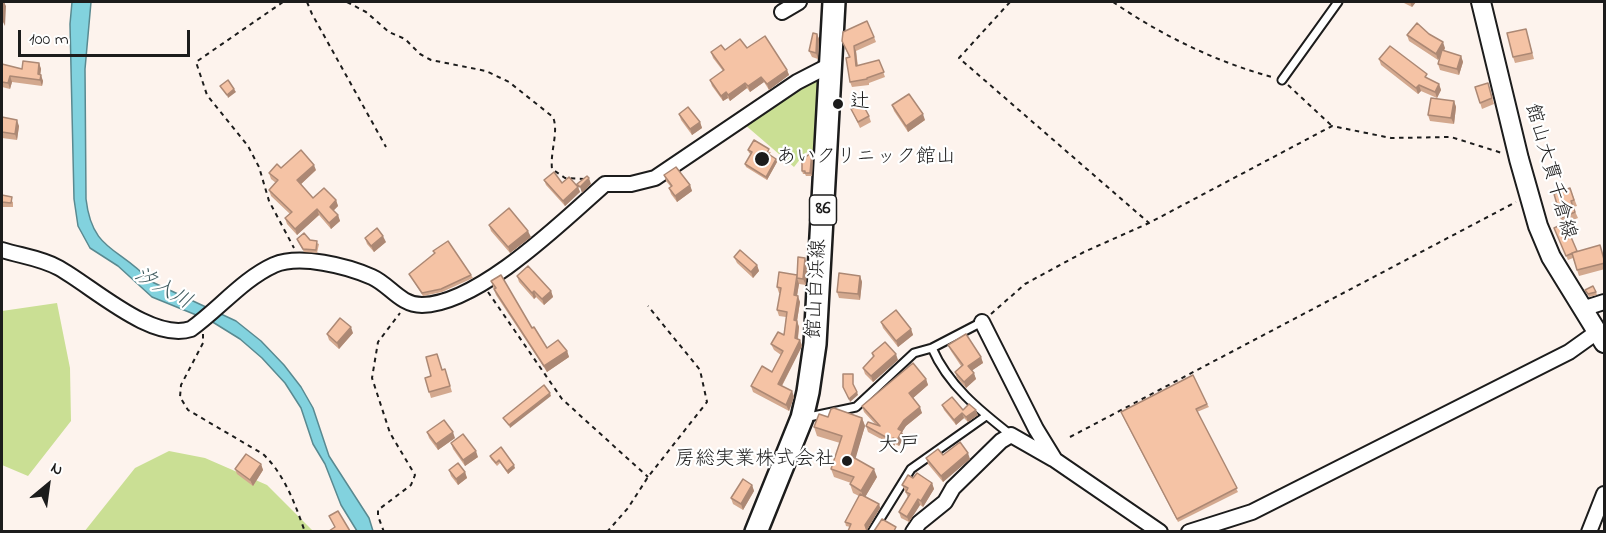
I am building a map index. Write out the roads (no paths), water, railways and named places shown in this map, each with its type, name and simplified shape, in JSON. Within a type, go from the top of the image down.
[{"type":"main road","name":"館山白浜線","points":[[756,531],[802,418],[808,392],[815,344],[834,2]]},
{"type":"main road","name":"館山大貫千倉線","points":[[1482,2],[1529,195],[1551,257],[1601,337]]},
{"type":"street","points":[[782,12],[799,2]]},
{"type":"street","points":[[2,250],[41,260],[59,268],[131,315],[162,329],[182,332],[200,323],[266,270],[279,263],[302,261],[344,267],[374,277],[406,302],[421,305],[438,303],[463,294],[512,264],[605,184],[631,184],[655,178],[797,82],[832,64]]},
{"type":"street","points":[[1582,309],[1605,302]]},
{"type":"street","points":[[982,322],[1036,429],[1055,460]]},
{"type":"street","points":[[1189,531],[1252,512],[1601,337]]},
{"type":"street","points":[[913,531],[919,523],[945,502],[953,488],[993,449],[1011,435],[1055,460],[1160,531]]},
{"type":"street","points":[[1589,531],[1605,494]]},
{"type":"lane","points":[[1282,80],[1338,2]]},
{"type":"lane","points":[[802,418],[856,407],[915,353],[932,348],[982,322]]},
{"type":"lane","points":[[932,348],[940,366],[953,383],[987,416],[1011,435]]},
{"type":"lane","points":[[872,531],[911,469],[987,416]]},
{"type":"water","name":"汐入川","points":[[72,2],[91,2],[85,69],[86,199],[94,229],[109,247],[150,281],[236,321],[261,341],[284,365],[313,408],[329,456],[369,518],[373,531],[357,531],[341,505],[325,464],[313,444],[301,408],[285,383],[262,358],[240,339],[211,321],[152,297],[118,266],[90,248],[78,226],[74,199],[70,24]]},
{"type":"place","name":"辻","points":[[838,104]]},
{"type":"place","name":"あいクリニック館山","points":[[762,159]]},
{"type":"place","name":"房総実業株式会社","points":[[847,461]]},
{"type":"district","name":"大戸","points":[[899,448]]}]
